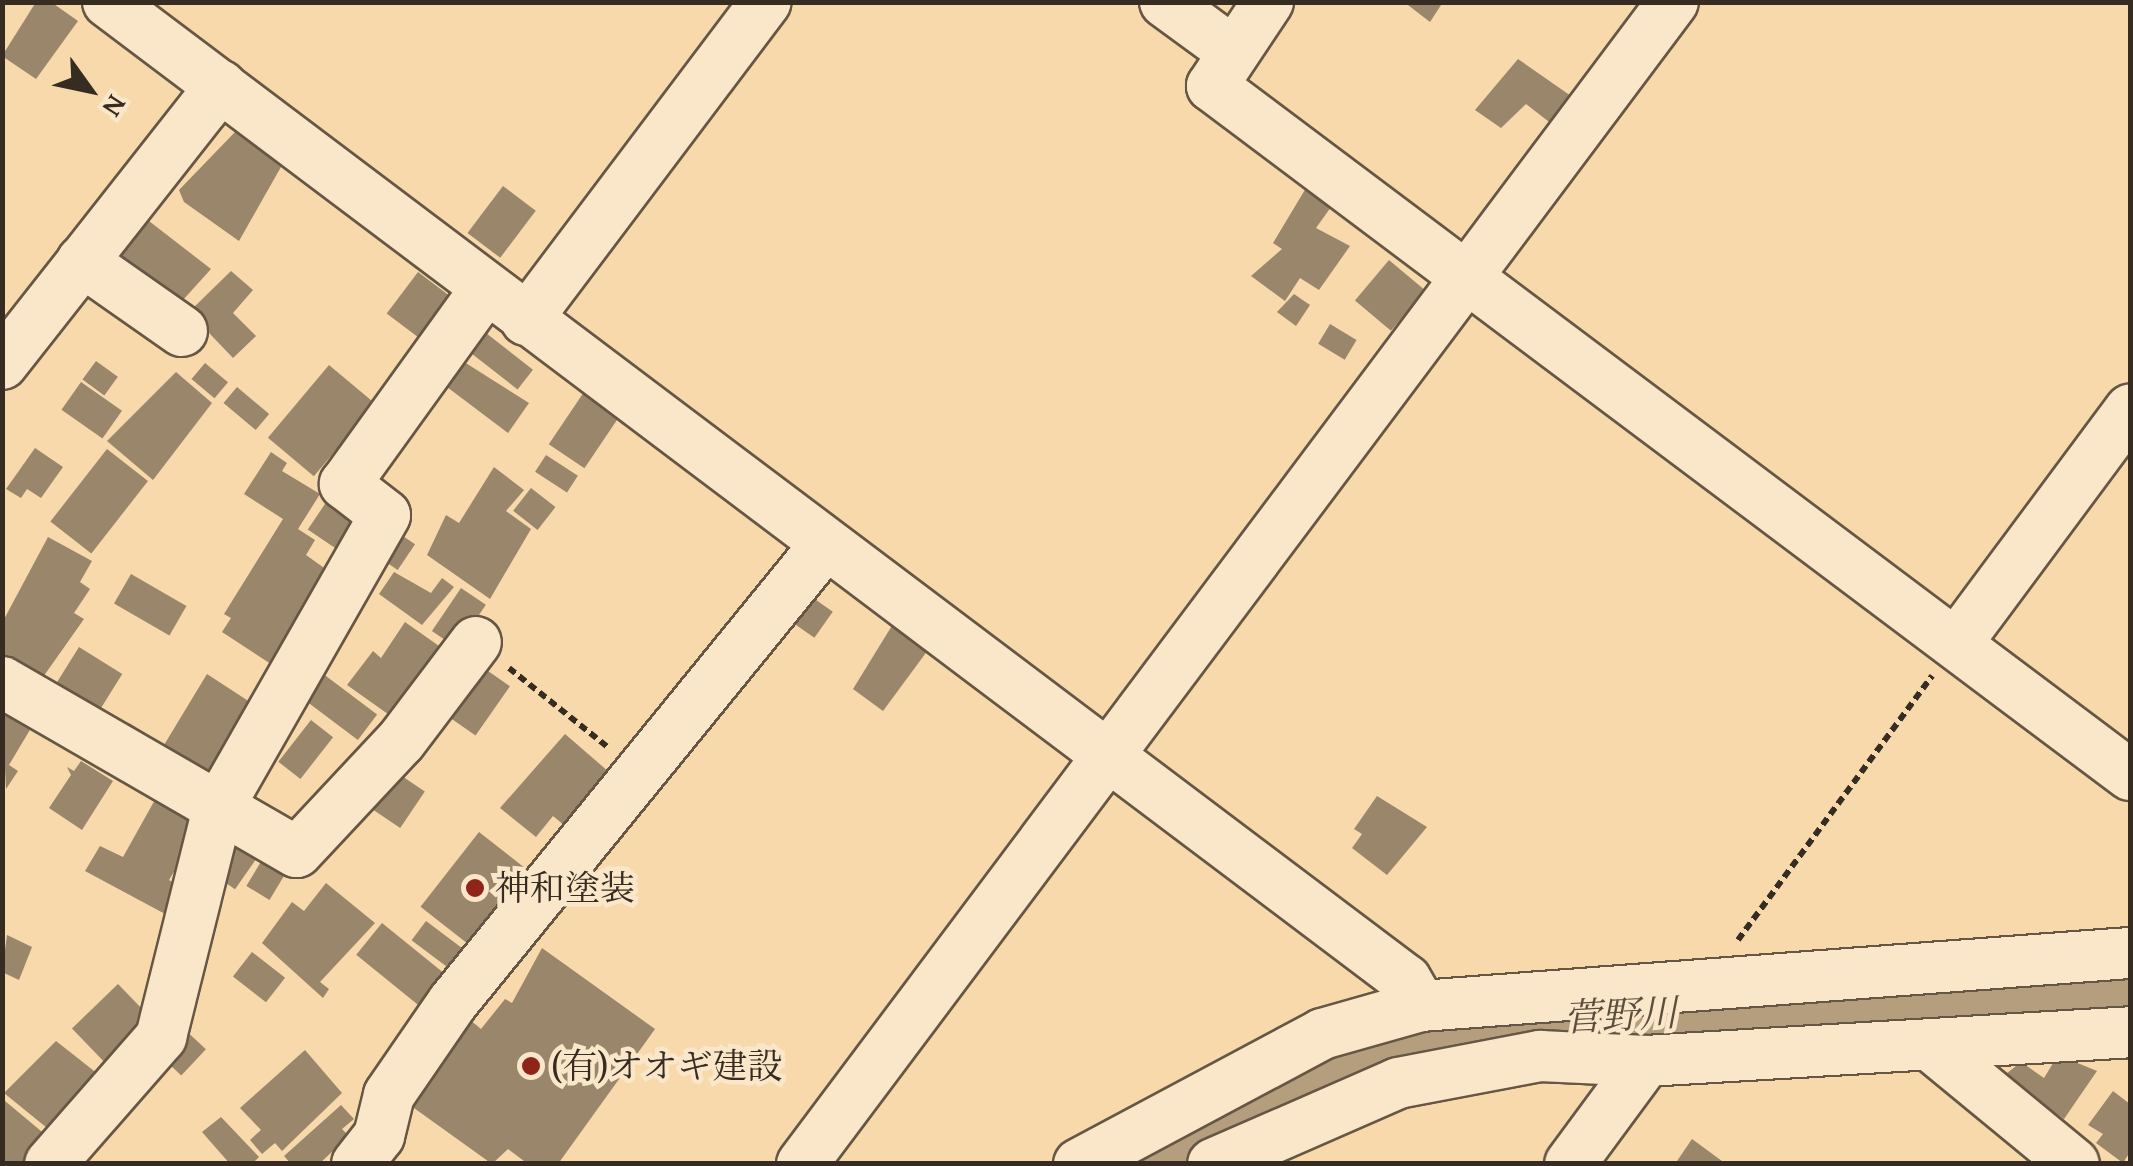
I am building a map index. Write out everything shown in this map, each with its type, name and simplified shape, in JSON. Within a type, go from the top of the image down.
[{"type":"street","points":[[108,2],[484,291],[1406,980],[1421,1006]]},
{"type":"street","points":[[526,320],[766,2]]},
{"type":"street","points":[[1165,2],[1232,52]]},
{"type":"street","points":[[1268,2],[1212,86],[2130,775]]},
{"type":"street","points":[[802,1164],[1674,2]]},
{"type":"street","points":[[2,364],[221,86]]},
{"type":"street","points":[[82,261],[182,331]]},
{"type":"street","points":[[50,1164],[160,1037],[218,808],[385,515],[346,484],[484,291]]},
{"type":"street","points":[[1956,644],[2130,410]]},
{"type":"street","points":[[356,1164],[379,1136],[389,1096],[453,1002],[824,545]]},
{"type":"street","points":[[2,682],[297,852],[401,742],[476,642]]},
{"type":"street","points":[[1079,1164],[1322,1034],[1421,1006],[1737,979],[2130,953]]},
{"type":"street","points":[[1212,1164],[1398,1083],[1540,1056],[1646,1061],[2130,1032]]},
{"type":"street","points":[[1931,1046],[2074,1164]]},
{"type":"street","points":[[1573,1162],[1646,1061]]},
{"type":"path","points":[[476,642],[641,774]]},
{"type":"path","points":[[1737,979],[1733,946],[1956,644]]},
{"type":"building","points":[[36,2],[51,2],[78,21],[36,79],[2,56]]},
{"type":"building","points":[[1404,2],[1443,2],[1430,22]]},
{"type":"building","points":[[1518,59],[1571,96],[1553,125],[1526,104],[1501,128],[1475,110]]},
{"type":"building","points":[[236,131],[281,167],[239,241],[184,202],[179,190]]},
{"type":"building","points":[[503,186],[536,211],[500,258],[467,233]]},
{"type":"building","points":[[1306,188],[1331,207],[1316,228],[1350,246],[1319,290],[1300,278],[1285,301],[1251,276],[1282,249],[1273,243]]},
{"type":"building","points":[[136,211],[211,269],[173,311],[108,258]]},
{"type":"building","points":[[1389,260],[1425,290],[1391,331],[1355,301]]},
{"type":"building","points":[[231,271],[253,290],[233,313],[256,336],[233,358],[189,312]]},
{"type":"building","points":[[418,272],[449,295],[418,337],[387,314]]},
{"type":"building","points":[[1294,294],[1310,305],[1296,326],[1277,312]]},
{"type":"building","points":[[1330,324],[1357,340],[1345,360],[1318,344]]},
{"type":"building","points":[[477,326],[533,370],[518,389],[462,346]]},
{"type":"building","points":[[461,360],[529,403],[508,433],[443,384]]},
{"type":"building","points":[[96,361],[118,377],[104,395],[82,380]]},
{"type":"building","points":[[205,363],[228,382],[214,398],[192,379]]},
{"type":"building","points":[[329,365],[375,404],[314,476],[268,438]]},
{"type":"building","points":[[176,372],[212,403],[153,480],[107,441]]},
{"type":"building","points":[[81,382],[122,411],[102,439],[61,410]]},
{"type":"building","points":[[237,387],[269,414],[256,430],[224,403]]},
{"type":"building","points":[[584,392],[620,416],[584,468],[549,444]]},
{"type":"building","points":[[35,448],[63,467],[41,498],[27,489],[21,498],[6,489]]},
{"type":"building","points":[[107,449],[148,481],[91,554],[50,521]]},
{"type":"building","points":[[271,452],[287,463],[282,471],[320,494],[298,529],[315,540],[306,555],[327,570],[295,620],[304,626],[274,666],[222,632],[231,618],[224,614],[283,519],[244,494]]},
{"type":"building","points":[[546,455],[578,476],[567,492],[535,472]]},
{"type":"building","points":[[494,467],[524,490],[506,511],[531,529],[490,599],[427,555],[446,515],[459,523]]},
{"type":"building","points":[[531,488],[555,507],[538,530],[513,511]]},
{"type":"building","points":[[329,498],[367,524],[346,555],[308,530]]},
{"type":"building","points":[[391,528],[415,544],[398,570],[374,554]]},
{"type":"building","points":[[48,537],[92,561],[80,582],[90,589],[74,613],[84,619],[36,687],[2,668],[2,623]]},
{"type":"building","points":[[394,572],[431,593],[442,578],[454,587],[422,625],[379,594]]},
{"type":"building","points":[[131,574],[186,606],[169,635],[114,603]]},
{"type":"building","points":[[461,588],[486,605],[457,648],[432,631]]},
{"type":"building","points":[[809,595],[833,612],[814,638],[791,621]]},
{"type":"building","points":[[405,622],[449,653],[402,724],[347,685],[373,651],[381,658]]},
{"type":"building","points":[[893,624],[928,650],[883,711],[853,689]]},
{"type":"building","points":[[79,647],[122,674],[93,722],[49,694]]},
{"type":"building","points":[[478,664],[510,686],[476,736],[444,713]]},
{"type":"building","points":[[322,673],[377,715],[358,740],[303,699]]},
{"type":"building","points":[[207,674],[253,704],[211,784],[120,737],[129,723],[164,745]]},
{"type":"building","points":[[2,705],[34,723],[9,765],[18,771],[6,789]]},
{"type":"building","points":[[311,720],[333,737],[300,779],[278,762]]},
{"type":"building","points":[[565,734],[609,772],[565,826],[553,816],[536,837],[500,808]]},
{"type":"building","points":[[81,761],[113,781],[82,830],[49,808],[71,775],[67,767],[74,771]]},
{"type":"building","points":[[390,768],[425,791],[400,828],[365,804]]},
{"type":"building","points":[[1377,796],[1427,827],[1387,875],[1352,848],[1362,834],[1354,829]]},
{"type":"building","points":[[156,798],[195,820],[194,839],[169,880],[182,888],[167,915],[85,871],[100,846],[123,857]]},
{"type":"building","name":"神和塗装","points":[[479,832],[528,870],[469,945],[421,907]]},
{"type":"building","points":[[231,834],[260,854],[235,889],[206,869]]},
{"type":"building","points":[[268,850],[291,864],[270,900],[246,886]]},
{"type":"building","points":[[326,883],[375,923],[320,982],[329,989],[323,998],[262,943],[292,902],[304,911]]},
{"type":"building","points":[[426,921],[466,951],[451,970],[412,940]]},
{"type":"building","points":[[382,923],[451,979],[425,1011],[356,955]]},
{"type":"building","points":[[7,935],[32,947],[19,980],[2,972]]},
{"type":"building","name":"(有)オオギ建設","points":[[542,948],[655,1029],[558,1164],[528,1164],[508,1149],[492,1164],[407,1103],[469,1019],[481,1029],[505,999],[512,1003]]},
{"type":"building","points":[[252,952],[285,978],[266,1002],[233,976]]},
{"type":"building","points":[[118,984],[152,1019],[106,1064],[72,1028]]},
{"type":"building","points":[[181,1026],[206,1049],[181,1076],[156,1052]]},
{"type":"building","points":[[56,1041],[103,1078],[52,1132],[4,1093]]},
{"type":"building","points":[[305,1050],[342,1093],[282,1151],[275,1143],[262,1154],[250,1140],[261,1130],[240,1108]]},
{"type":"building","points":[[2058,1055],[2097,1071],[2064,1119],[2001,1078],[2021,1062],[2044,1078]]},
{"type":"building","points":[[2113,1091],[2130,1104],[2130,1152],[2123,1163],[2096,1143],[2103,1134],[2088,1125]]},
{"type":"building","points":[[5,1101],[47,1136],[27,1164],[2,1164]]},
{"type":"building","points":[[341,1105],[354,1119],[342,1129],[349,1136],[319,1164],[291,1164],[284,1156]]},
{"type":"building","points":[[221,1117],[259,1157],[252,1164],[230,1164],[202,1132]]},
{"type":"building","points":[[1692,1139],[1726,1164],[1675,1164]]},
{"type":"waterway","name":"菅野川","points":[[1138,1164],[1268,1089],[1523,1020],[2130,992]]},
{"type":"place","name":"神和塗装","points":[[475,888]]},
{"type":"place","name":"(有)オオギ建設","points":[[531,1066]]}]
